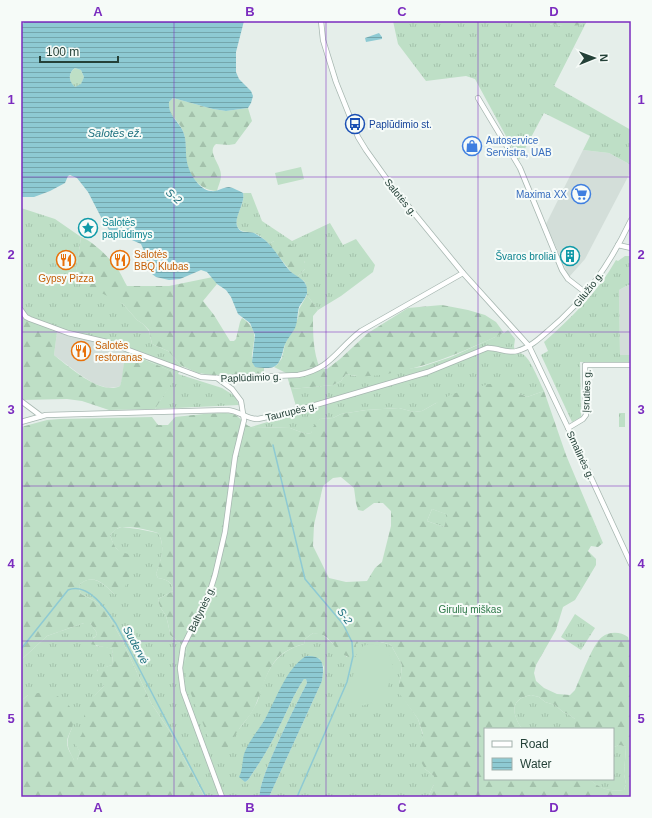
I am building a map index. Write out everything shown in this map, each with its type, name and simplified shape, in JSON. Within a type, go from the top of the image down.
[{"type":"street","name":"Salotės g.","points":[[321,21],[321,33],[336,82],[358,137],[366,150],[391,185],[463,273],[529,346]]},
{"type":"street","points":[[478,98],[520,168],[562,270],[568,279],[586,293]]},
{"type":"street","name":"Gilužio g.","points":[[529,346],[565,317],[586,293],[618,246],[631,220]]},
{"type":"street","points":[[618,246],[631,248]]},
{"type":"street","name":"Paplūdimio g.","points":[[21,310],[26,317],[30,319],[62,330],[107,342],[202,377],[298,376],[311,373],[328,363],[361,331],[463,273]]},
{"type":"street","name":"Taurupės g.","points":[[21,422],[41,416],[227,410],[238,412],[252,419],[275,416],[428,372],[487,348],[514,351],[529,346]]},
{"type":"street","name":"Smalinės g.","points":[[529,346],[631,564]]},
{"type":"street","name":"Įsruties g.","points":[[568,428],[583,419],[586,415],[585,365],[631,365]]},
{"type":"street","points":[[217,378],[232,389],[241,401],[244,415]]},
{"type":"street","points":[[21,401],[41,416]]},
{"type":"street","name":"Baltynės g.","points":[[222,797],[183,691],[180,658],[210,590],[218,566],[225,532],[235,456],[244,415]]},
{"type":"shaded area","points":[[583,150],[609,153],[631,165],[631,171],[585,259],[569,277],[546,224]]},
{"type":"shaded area","points":[[631,285],[631,355],[620,355],[619,290]]},
{"type":"shaded area","points":[[57,332],[102,343],[127,352],[124,358],[123,377],[120,386],[108,388],[95,384],[54,355]]},
{"type":"green space","points":[[393,21],[560,21],[550,22],[550,25],[553,24],[561,26],[581,25],[583,21],[587,21],[554,86],[631,130],[631,165],[609,153],[583,150],[590,136],[544,113],[519,160],[475,79],[466,76],[426,81],[398,44]]},
{"type":"green space","points":[[583,21],[581,25],[549,25],[550,22]]},
{"type":"green space","points":[[75,68],[81,70],[84,77],[81,85],[75,87],[71,83],[70,76],[71,72]]},
{"type":"green space","points":[[173,98],[226,111],[248,108],[252,121],[235,144],[216,144],[213,147],[213,155],[221,172],[221,180],[217,191],[206,188],[196,182],[189,172],[186,160],[184,133],[180,125],[171,114],[169,107],[169,102]]},
{"type":"green space","points":[[301,167],[304,179],[278,185],[275,173]]},
{"type":"green space","points":[[243,193],[251,193],[262,221],[292,241],[330,223],[343,245],[356,239],[375,265],[373,272],[341,296],[318,310],[307,295],[304,281],[297,277],[305,269],[305,262],[274,241],[269,244],[256,234],[242,231],[238,228],[236,222],[243,202]]},
{"type":"green space","points":[[21,208],[55,219],[81,237],[76,271],[123,304],[137,320],[143,324],[149,331],[152,344],[168,351],[182,366],[178,374],[222,388],[235,396],[239,405],[155,409],[177,374],[113,346],[50,330],[30,322],[21,316]]},
{"type":"green space","points":[[81,237],[91,242],[107,256],[119,271],[127,286],[169,286],[213,277],[217,284],[203,301],[214,315],[230,341],[234,341],[236,339],[242,318],[251,326],[254,334],[252,359],[255,367],[264,368],[264,374],[212,375],[198,373],[182,366],[168,351],[152,344],[149,330],[137,320],[123,304],[78,281],[76,271]]},
{"type":"green space","points":[[279,240],[293,247],[304,259],[305,269],[297,277],[291,272],[269,244]]},
{"type":"green space","points":[[625,256],[631,256],[631,285],[619,290],[620,355],[631,355],[631,363],[580,362],[581,417],[572,422],[541,355],[548,351],[544,342],[564,324],[592,294],[609,272],[616,260],[618,261]]},
{"type":"green space","points":[[44,268],[52,272],[46,286],[38,283]]},
{"type":"green space","points":[[55,273],[63,276],[57,291],[49,288]]},
{"type":"green space","points":[[307,295],[318,310],[313,316],[313,330],[315,349],[320,369],[327,369],[368,333],[408,308],[442,305],[468,310],[485,315],[496,322],[504,333],[453,355],[415,368],[374,376],[346,374],[341,381],[333,385],[291,389],[286,373],[274,367],[282,358],[285,344],[298,318],[299,309]]},
{"type":"green space","points":[[21,315],[29,321],[57,332],[54,355],[85,378],[104,387],[112,388],[120,386],[124,360],[127,352],[178,374],[155,409],[109,410],[82,401],[67,399],[21,400]]},
{"type":"green space","points":[[508,330],[515,339],[515,354],[522,354],[527,358],[544,391],[527,397],[518,393],[436,403],[422,411],[414,412],[399,408],[366,410],[341,414],[333,418],[320,419],[311,433],[306,434],[290,428],[251,427],[298,413],[291,389],[333,385],[341,381],[346,374],[355,376],[421,367],[451,357]]},
{"type":"green space","name":"Girulių miškas","points":[[509,382],[516,385],[518,393],[527,397],[544,391],[566,455],[603,543],[598,547],[591,546],[588,551],[596,559],[596,565],[575,600],[563,607],[556,630],[536,665],[534,673],[536,681],[544,688],[557,694],[570,695],[575,690],[595,646],[602,637],[615,633],[628,637],[631,649],[631,797],[428,797],[434,784],[434,776],[425,769],[418,756],[423,734],[418,719],[399,693],[402,665],[391,645],[374,641],[360,642],[356,644],[356,656],[351,657],[342,654],[323,635],[313,633],[305,639],[304,644],[283,653],[271,666],[252,712],[239,728],[229,746],[222,752],[214,747],[208,736],[186,681],[185,661],[187,649],[170,635],[166,616],[159,604],[158,599],[173,591],[173,588],[170,583],[164,579],[158,578],[156,574],[162,553],[162,543],[158,533],[132,527],[122,527],[118,528],[110,535],[116,548],[121,552],[129,554],[133,560],[132,571],[122,593],[114,594],[103,584],[94,580],[85,581],[80,584],[79,589],[81,594],[95,601],[106,611],[122,640],[151,703],[169,730],[203,794],[207,797],[21,797],[21,701],[28,695],[48,691],[59,697],[68,705],[73,714],[73,721],[67,745],[74,760],[77,760],[80,752],[75,744],[82,734],[84,714],[87,705],[104,686],[96,675],[98,669],[112,665],[113,649],[90,644],[90,641],[96,636],[97,633],[90,623],[84,623],[47,636],[21,660],[21,427],[47,420],[60,419],[152,417],[158,425],[168,425],[175,417],[228,413],[240,418],[251,427],[290,428],[306,434],[311,433],[313,427],[320,419],[333,418],[341,414],[366,410],[399,408],[414,412],[422,411],[452,394],[489,384]],"holes":[[[341,477],[354,488],[358,510],[363,511],[374,503],[383,503],[391,511],[391,526],[382,562],[375,568],[367,581],[346,582],[329,578],[313,546],[314,525],[323,486],[333,478]],[[432,509],[448,515],[444,527],[427,521]]]},
{"type":"green space","points":[[619,413],[625,413],[625,427],[619,427]]},
{"type":"green space","points":[[432,509],[449,515],[444,527],[427,521]]},
{"type":"green space","points":[[122,527],[158,533],[162,543],[162,554],[156,574],[158,578],[166,580],[172,585],[173,591],[158,599],[158,602],[166,616],[170,635],[187,649],[185,661],[208,736],[239,729],[250,715],[256,704],[267,675],[275,661],[287,651],[304,644],[305,639],[313,633],[322,634],[347,657],[356,643],[369,641],[391,645],[402,665],[399,684],[400,693],[418,719],[423,735],[421,744],[425,769],[434,776],[434,784],[428,797],[269,797],[322,681],[324,667],[319,658],[265,719],[244,755],[242,778],[245,782],[248,780],[264,755],[297,691],[304,679],[306,679],[307,683],[264,775],[260,797],[207,797],[203,794],[169,730],[151,703],[122,640],[106,611],[95,601],[81,594],[79,589],[80,584],[85,581],[94,580],[98,581],[114,594],[121,553],[114,546],[110,535],[116,529]]},
{"type":"green space","points":[[575,614],[595,628],[581,650],[561,637]]},
{"type":"green space","points":[[84,623],[90,623],[97,633],[93,638],[96,646],[113,649],[112,665],[97,670],[104,686],[95,695],[84,719],[83,736],[76,744],[80,752],[77,760],[74,760],[68,744],[68,737],[72,728],[28,695],[21,701],[21,660],[47,636]]},
{"type":"green space","points":[[369,644],[380,646],[389,652],[393,668],[387,690],[374,703],[360,706],[345,699],[363,646]]},
{"type":"green space","points":[[531,695],[539,697],[545,702],[555,705],[575,719],[574,728],[522,728],[516,718],[514,708],[519,700]]},
{"type":"green space","points":[[620,745],[626,747],[624,774],[626,784],[624,790],[609,790],[601,788],[590,780],[614,780],[614,747]]},
{"type":"water","name":"Salotės ež.","points":[[25,21],[244,21],[236,52],[236,72],[239,79],[251,91],[253,96],[248,108],[226,111],[173,98],[169,102],[169,107],[172,116],[184,134],[187,162],[195,180],[202,188],[207,190],[214,191],[229,187],[243,193],[243,201],[237,220],[239,230],[243,232],[252,232],[265,240],[290,271],[306,285],[307,294],[299,307],[297,323],[286,342],[276,366],[268,368],[255,367],[252,362],[255,335],[250,323],[238,314],[231,297],[226,290],[217,284],[207,272],[201,270],[180,279],[169,280],[156,277],[149,269],[141,244],[109,230],[88,192],[77,178],[70,175],[65,183],[50,191],[34,197],[21,197],[21,26]],"holes":[[[75,68],[81,70],[84,77],[81,84],[75,87],[70,80],[70,74]]]},
{"type":"water","points":[[379,33],[382,39],[366,42],[365,38]]},
{"type":"water","points":[[306,656],[317,657],[322,662],[322,681],[269,797],[260,797],[264,775],[307,683],[306,679],[304,679],[297,691],[264,755],[248,780],[245,782],[239,777],[244,754],[292,669]]},
{"type":"waterway","name":"S-2","points":[[273,445],[305,579],[343,624],[352,642],[353,656],[347,682],[297,797]]},
{"type":"waterway","name":"Sudervė","points":[[21,649],[68,590],[83,590],[96,598],[116,624],[206,797]]},
{"type":"place","name":"Paplūdimio st.","points":[[355,124]]},
{"type":"place","name":"Autoservice Servistra, UAB","points":[[472,146]]},
{"type":"place","name":"Maxima XX","points":[[581,194]]},
{"type":"place","name":"Salotės paplūdimys","points":[[88,228]]},
{"type":"place","name":"Švaros broliai","points":[[570,256]]},
{"type":"place","name":"Gypsy Pizza","points":[[66,260]]},
{"type":"place","name":"Salotės BBQ Klubas","points":[[120,260]]},
{"type":"place","name":"Salotės restoranas","points":[[81,351]]}]
